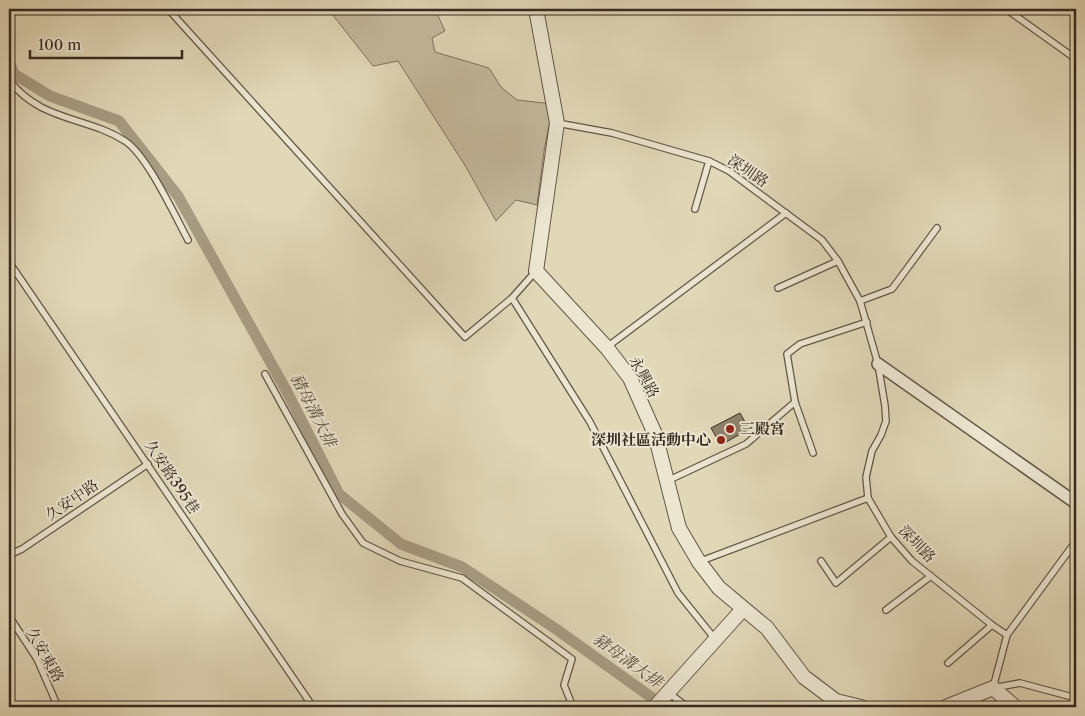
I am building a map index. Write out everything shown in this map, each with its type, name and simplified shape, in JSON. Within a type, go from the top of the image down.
[{"type":"street","points":[[536,9],[557,124],[536,271]]},
{"type":"street","name":"永興路","points":[[536,271],[607,348],[630,378],[655,434],[679,528],[699,562],[719,588],[767,628],[804,677],[836,701],[861,707]]},
{"type":"street","points":[[878,364],[1076,503]]},
{"type":"street","points":[[655,707],[743,609]]},
{"type":"street","points":[[946,707],[993,688],[1015,707]]},
{"type":"lane","points":[[168,9],[465,337],[512,298],[536,271]]},
{"type":"lane","points":[[1006,9],[1076,59]]},
{"type":"lane","points":[[9,80],[19,93],[50,112],[127,142],[146,163],[188,240]]},
{"type":"lane","name":"深圳路","points":[[557,124],[612,133],[709,161],[730,171],[822,240],[838,261],[860,301],[878,364],[886,421],[872,451],[866,477],[868,498],[891,537],[912,561],[1007,635]]},
{"type":"lane","points":[[695,209],[709,161]]},
{"type":"lane","points":[[607,348],[786,213]]},
{"type":"lane","points":[[860,301],[892,288],[937,228]]},
{"type":"lane","points":[[778,288],[838,261]]},
{"type":"lane","name":"久安路395巷","points":[[9,262],[313,707]]},
{"type":"lane","points":[[512,298],[590,422],[678,593],[715,640]]},
{"type":"lane","points":[[813,453],[795,402],[787,354],[800,344],[867,322]]},
{"type":"lane","points":[[264,374],[342,514],[362,543],[400,561],[462,578],[572,659],[564,685],[573,707]]},
{"type":"lane","points":[[667,481],[746,444],[795,402]]},
{"type":"lane","name":"久安中路","points":[[9,556],[148,464]]},
{"type":"lane","points":[[699,562],[868,498]]},
{"type":"lane","points":[[821,561],[836,583],[891,537]]},
{"type":"lane","points":[[1076,542],[1007,635],[993,688],[1020,683],[1076,698]]},
{"type":"lane","points":[[886,610],[931,576]]},
{"type":"lane","name":"久安東路","points":[[9,616],[37,659],[58,707]]},
{"type":"lane","points":[[948,663],[992,625]]},
{"type":"lane","points":[[668,692],[687,707]]},
{"type":"shaded area","points":[[328,9],[435,9],[445,31],[432,38],[435,52],[489,68],[501,87],[517,100],[553,104],[544,151],[537,205],[516,200],[496,221],[466,167],[398,61],[373,66]]},
{"type":"building","name":"三殿宮","points":[[740,413],[749,429],[721,445],[711,428]]},
{"type":"waterway","name":"豬母溝大排","points":[[9,61],[14,74],[50,96],[119,121],[178,196],[287,392],[339,494],[401,544],[462,567],[556,629],[665,707]]},
{"type":"place","name":"三殿宮","points":[[730,429]]},
{"type":"place","name":"深圳社區活動中心","points":[[721,440]]}]
